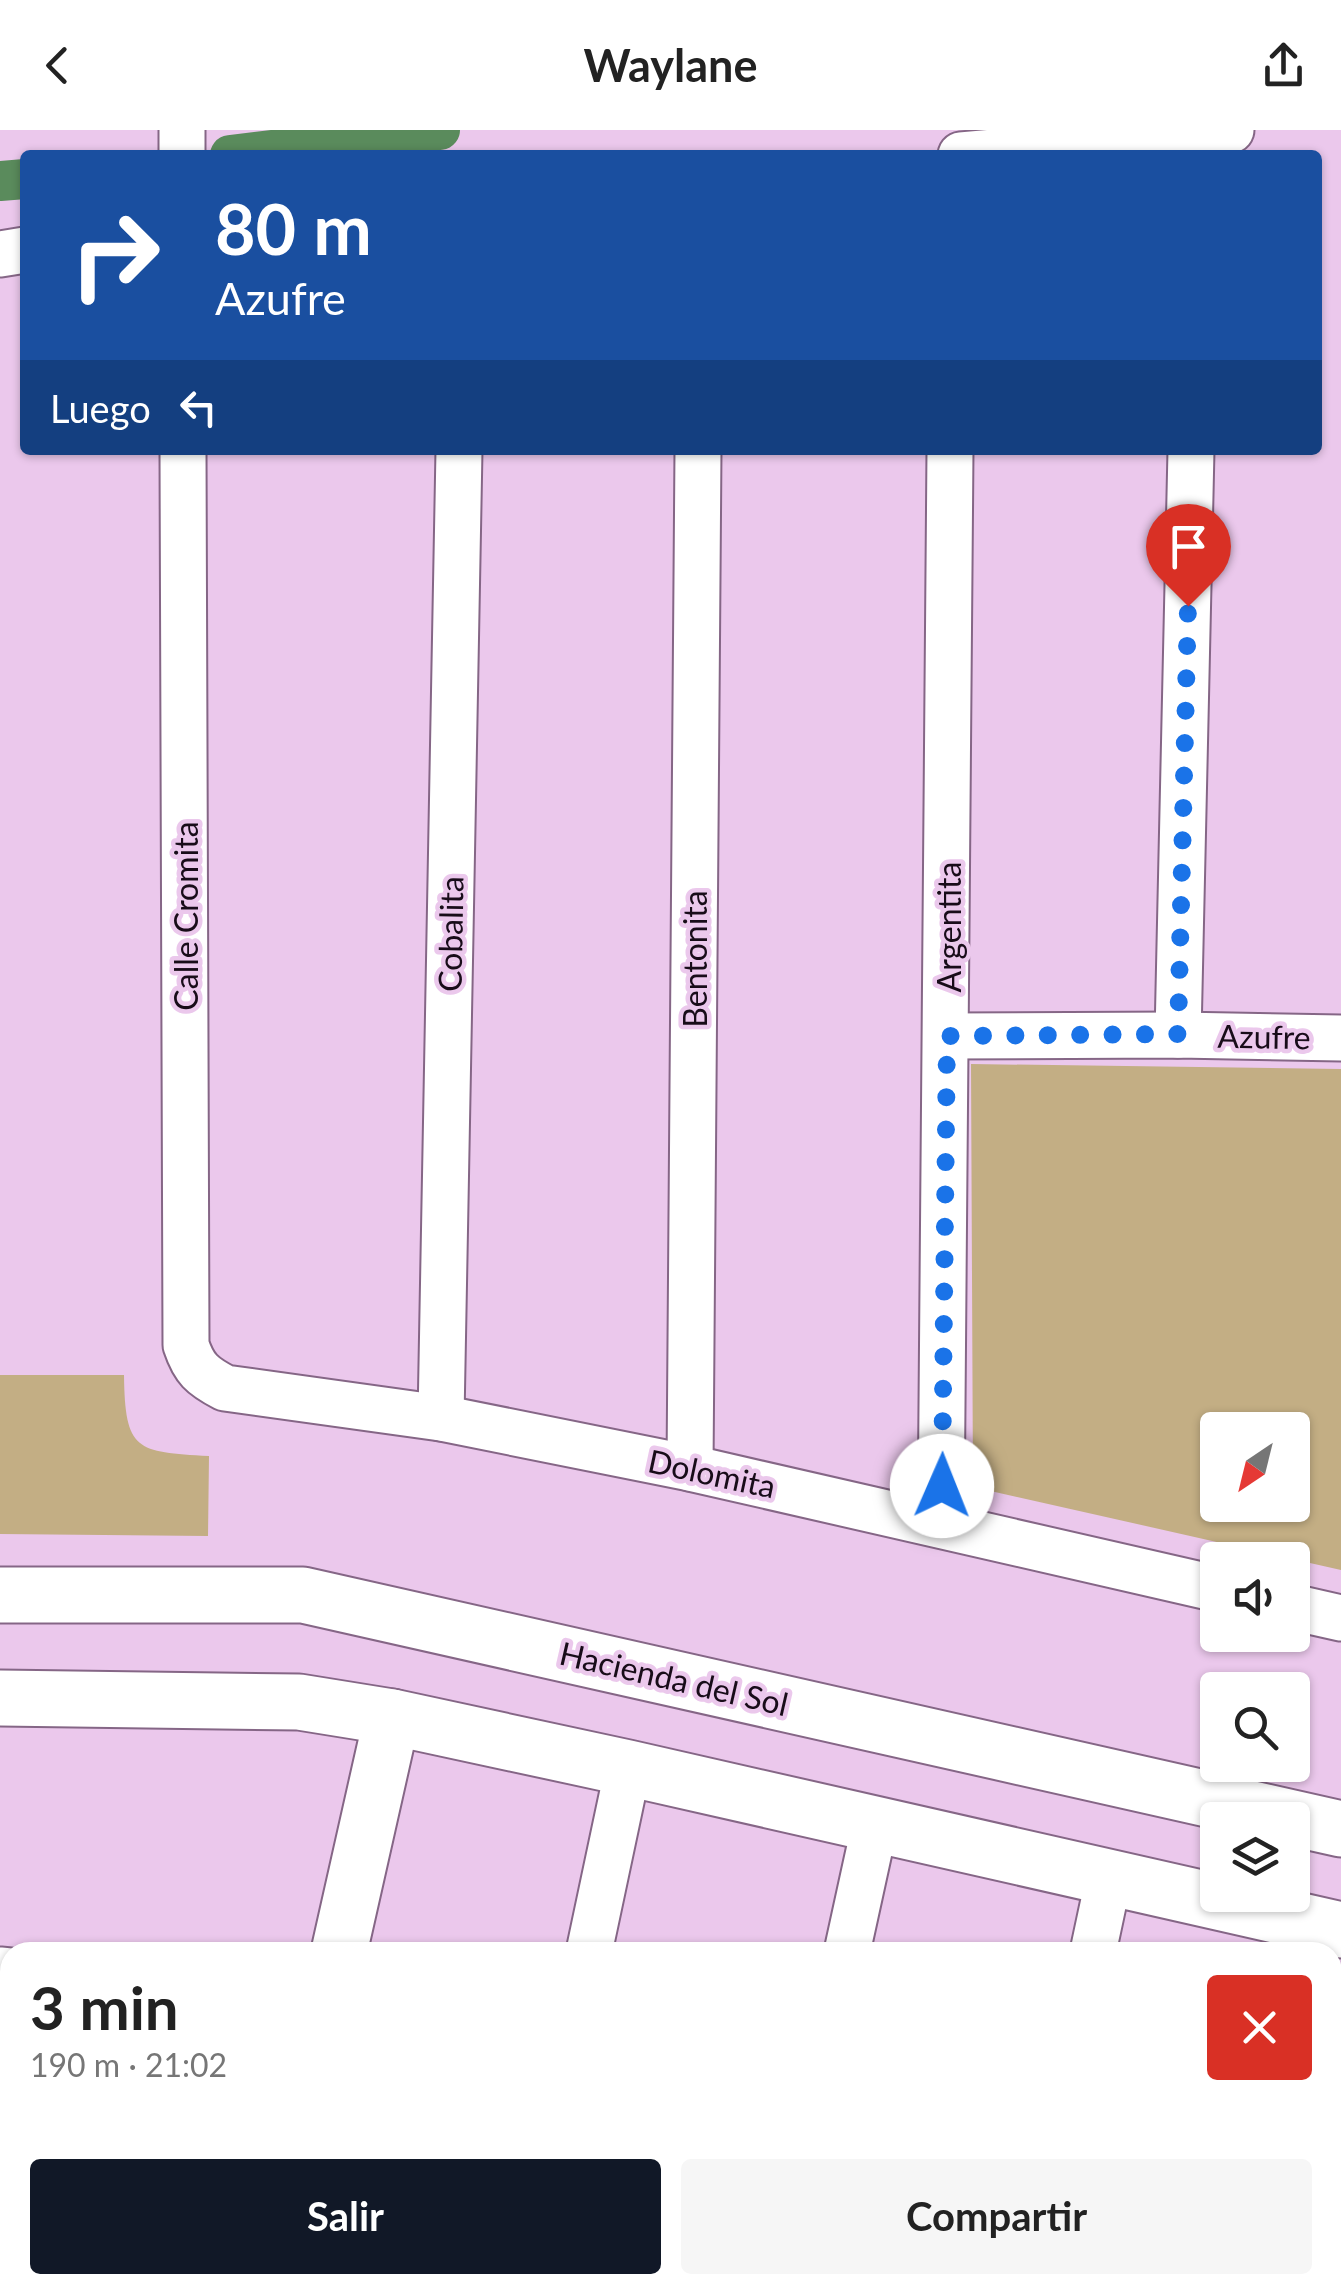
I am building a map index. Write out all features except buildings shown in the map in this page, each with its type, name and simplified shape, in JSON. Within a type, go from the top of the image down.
[{"type":"street","points":[[1044,150],[1209,140]]},
{"type":"street","name":"Calle Cromita","points":[[183,455],[186,1345],[194,1367],[203,1377]]},
{"type":"street","name":"Cobalita","points":[[441,1418],[459,455]]},
{"type":"street","name":"Bentonita","points":[[690,1468],[698,455]]},
{"type":"street","name":"Argentita","points":[[941,1524],[950,455]]},
{"type":"street","points":[[1178,1034],[1191,455]]},
{"type":"street","name":"Azufre","points":[[947,1036],[1178,1034],[1341,1038]]},
{"type":"street","name":"Dolomita","points":[[203,1377],[226,1388],[441,1418],[690,1468],[1200,1585]]},
{"type":"street","name":"Hacienda del Sol","points":[[0,1596],[303,1595],[1341,1829]]},
{"type":"street","points":[[1310,1610],[1341,1618]]},
{"type":"street","points":[[0,1698],[299,1702],[392,1718],[1341,1930]]},
{"type":"street","points":[[340,1942],[392,1718]]},
{"type":"street","points":[[590,1942],[628,1768]]},
{"type":"street","points":[[849,1942],[876,1824]]},
{"type":"street","points":[[1095,1942],[1109,1877]]},
{"type":"shaded area","points":[[971,1064],[1341,1069],[1341,1570],[1310,1563],[1310,1542],[1217,1542],[973,1487]]},
{"type":"shaded area","points":[[0,1375],[124,1375],[127,1419],[140,1442],[150,1449],[209,1456],[208,1536],[0,1534]]},
{"type":"waterway","points":[[272,150],[440,130]]},
{"type":"waterway","points":[[0,181],[20,179]]},
{"type":"route","points":[[942,1486],[947,1036],[1178,1034],[1188,606]]}]
